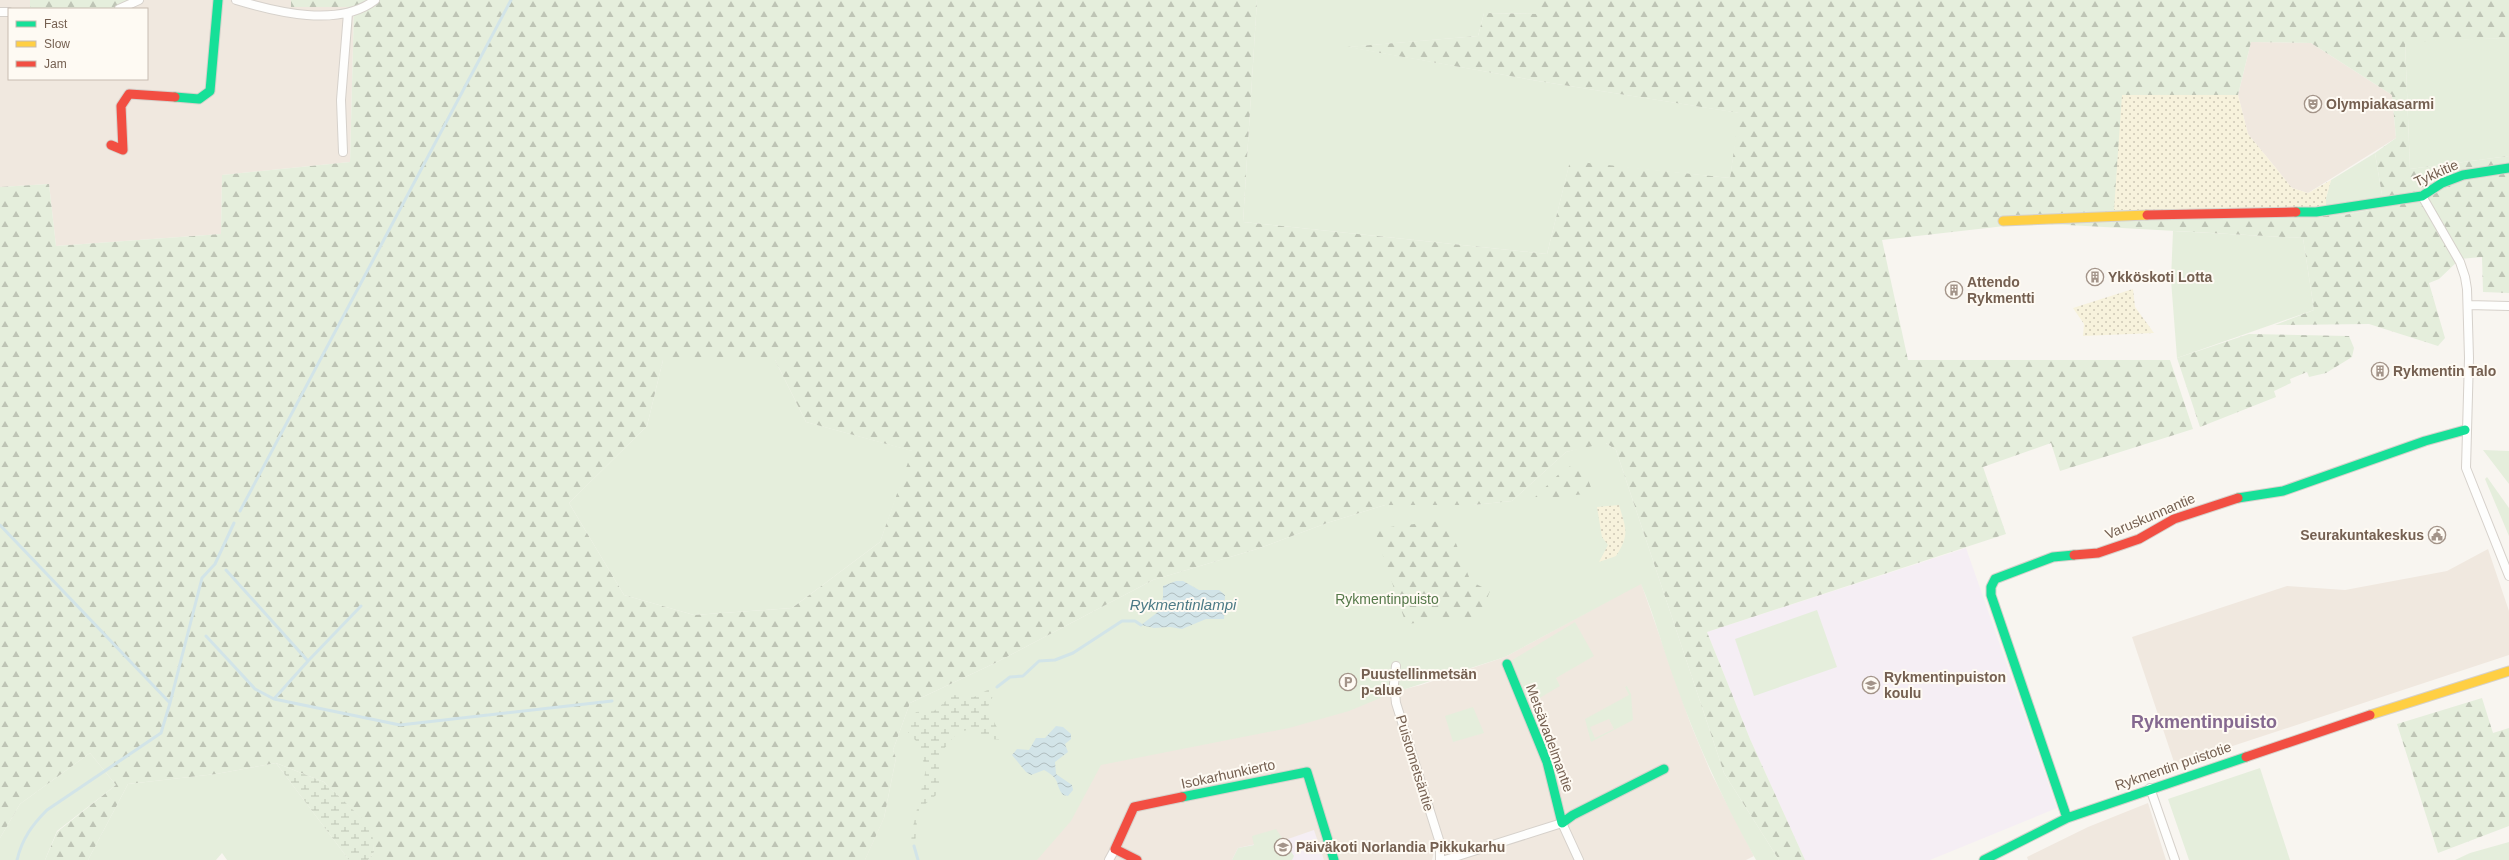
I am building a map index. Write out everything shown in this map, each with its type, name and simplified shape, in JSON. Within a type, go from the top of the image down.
[{"type":"street","points":[[121,8],[140,0]]},
{"type":"street","points":[[111,145],[123,150],[122,106],[129,94],[199,99],[210,91],[218,0]]},
{"type":"street","points":[[236,0],[270,10],[303,15],[348,13],[375,0]]},
{"type":"street","points":[[343,152],[341,100],[348,13]]},
{"type":"street","name":"Tykkitie","points":[[2003,221],[2190,213],[2316,212],[2422,196],[2448,180],[2478,171],[2509,168]]},
{"type":"street","points":[[2422,196],[2460,262],[2467,289],[2468,378],[2465,430],[2466,468],[2469,480],[2509,576]]},
{"type":"street","points":[[2468,306],[2509,306]]},
{"type":"street","name":"Varuskunnantie","points":[[2067,818],[1991,595],[1991,586],[1995,579],[2053,557],[2098,553],[2139,539],[2174,519],[2208,507],[2241,497],[2283,491],[2444,435],[2465,430]]},
{"type":"street","name":"Metsävadelmantie","points":[[1507,664],[1538,737],[1559,804],[1562,824]]},
{"type":"street","name":"Puistometsäntie","points":[[1396,666],[1394,684],[1396,703],[1440,843],[1440,860]]},
{"type":"street","name":"Rykmentin puistotie","points":[[1984,860],[2067,818],[2150,788],[2438,692],[2509,671]]},
{"type":"street","name":"Rykmentin puistotie","points":[[2492,677],[2509,679]]},
{"type":"street","points":[[1445,860],[1562,824],[1573,815],[1664,769]]},
{"type":"street","name":"Isokarhunkierto","points":[[1115,849],[1134,807],[1307,772],[1334,860]]},
{"type":"street","points":[[2150,788],[2175,860]]},
{"type":"street","points":[[1562,824],[1579,860]]},
{"type":"street","points":[[1109,860],[1115,849],[1137,860]]},
{"type":"shaded area","points":[[0,0],[30,0],[30,8],[8,8],[8,80],[148,80],[148,8],[130,8],[130,0],[291,0],[292,7],[354,6],[350,162],[222,175],[221,234],[56,246],[49,184],[0,187]]},
{"type":"shaded area","points":[[2251,42],[2311,43],[2392,95],[2396,138],[2308,193],[2292,188],[2248,134],[2238,95]]},
{"type":"shaded area","name":"Rykmentinpuiston koulu","points":[[1966,548],[2057,808],[1930,860],[1805,860],[1750,739],[1707,632]]},
{"type":"shaded area","points":[[2488,549],[2509,611],[2509,655],[2175,765],[2132,637],[2287,586],[2345,590],[2447,571]]},
{"type":"shaded area","points":[[1641,583],[1691,725],[1711,773],[1754,856],[1746,860],[1449,860],[1436,843],[1432,860],[865,860],[884,818],[1421,685],[1505,657]]},
{"type":"shaded area","points":[[2148,803],[2166,860],[2028,860],[2027,857],[2088,827]]},
{"type":"shaded area","name":"Päiväkoti Norlandia Pikkukarhu","points":[[1314,830],[1324,860],[1232,860],[1238,848],[1283,838],[1285,840]]},
{"type":"green space","points":[[30,0],[130,0],[130,8],[30,8]]},
{"type":"green space","points":[[291,0],[1257,0],[1243,222],[1547,254],[1570,161],[1730,178],[1739,113],[1538,81],[1347,47],[1478,36],[1484,13],[1539,14],[1540,0],[2509,0],[2509,38],[2405,42],[2410,169],[2509,156],[2509,293],[2483,292],[2482,257],[2460,259],[2439,279],[2429,283],[2445,338],[2438,346],[2369,324],[2275,325],[2314,310],[2303,238],[2031,223],[1882,240],[1908,360],[2170,360],[2193,429],[2060,471],[2051,443],[1983,467],[2006,534],[1707,632],[1750,739],[1805,860],[1779,860],[1724,773],[1616,450],[1606,443],[1566,452],[1512,501],[1473,505],[1385,505],[1327,523],[1257,549],[1153,580],[995,663],[910,703],[893,750],[896,758],[884,818],[865,860],[368,860],[374,852],[371,828],[324,782],[276,763],[216,774],[128,784],[88,860],[45,860],[57,832],[116,785],[90,753],[20,804],[0,838],[0,187],[49,184],[56,246],[221,234],[222,175],[350,162],[354,7],[291,7]],"holes":[[[2251,42],[2311,43],[2392,95],[2396,138],[2375,153],[2384,207],[2340,216],[2309,211],[2123,95],[2238,95]],[[663,360],[775,360],[806,422],[912,451],[880,542],[792,608],[694,615],[624,595],[569,503],[647,426]]]},
{"type":"green space","points":[[1257,0],[1540,0],[1540,14],[1484,13],[1478,36],[1349,47],[1538,81],[1740,113],[1730,178],[1570,162],[1547,254],[1243,222]]},
{"type":"green space","points":[[2509,38],[2509,156],[2410,169],[2405,41]]},
{"type":"green space","points":[[2375,153],[2384,207],[2340,216],[2326,214],[2326,198],[2331,180]]},
{"type":"green space","points":[[2173,231],[2303,238],[2314,310],[2177,358],[2171,280]]},
{"type":"green space","points":[[2249,334],[2349,336],[2354,348],[2352,357],[2326,373],[2309,377],[2307,372],[2290,379],[2291,383],[2274,391],[2276,397],[2200,427],[2177,358]]},
{"type":"green space","points":[[663,360],[775,360],[806,422],[913,451],[880,542],[792,608],[694,615],[624,595],[569,503],[647,426]]},
{"type":"green space","name":"Rykmentinpuisto","points":[[1599,443],[1606,443],[1616,450],[1724,773],[1779,860],[1756,860],[1734,818],[1713,775],[1685,709],[1641,584],[1505,657],[1390,694],[1349,711],[1289,728],[1101,765],[1071,821],[1037,860],[865,860],[884,818],[896,758],[893,750],[910,703],[995,663],[1153,580],[1257,549],[1327,523],[1385,505],[1473,505],[1512,501],[1566,452]]},
{"type":"green space","points":[[2483,450],[2509,451],[2509,484]]},
{"type":"green space","points":[[1581,460],[1593,493],[1532,500],[1562,471]]},
{"type":"green space","points":[[2487,477],[2509,508],[2509,536],[2485,479]]},
{"type":"green space","points":[[1447,520],[1469,577],[1474,583],[1490,591],[1480,616],[1406,624],[1374,529]]},
{"type":"green space","points":[[1817,610],[1837,667],[1754,696],[1735,639]]},
{"type":"green space","points":[[1575,622],[1594,656],[1556,678],[1560,686],[1531,703],[1509,662]]},
{"type":"green space","points":[[995,686],[997,687],[987,709],[1000,733],[1001,739],[992,738],[970,730],[958,733],[949,742],[942,752],[940,759],[941,784],[939,790],[920,812],[917,822],[914,846],[911,844],[912,831],[926,769],[916,741],[907,731],[906,726],[916,712],[934,711],[953,695],[974,697]]},
{"type":"green space","points":[[1627,686],[1631,694],[1633,720],[1591,742],[1585,719],[1629,695],[1625,687]],"holes":[[[1609,719],[1614,729],[1595,738],[1590,727]]]},
{"type":"green space","points":[[2482,698],[2493,733],[2509,728],[2509,826],[2438,853],[2397,724]]},
{"type":"green space","points":[[1473,707],[1484,733],[1453,742],[1445,716]]},
{"type":"green space","points":[[90,753],[116,785],[57,831],[45,860],[0,860],[0,838],[20,804]]},
{"type":"green space","points":[[276,763],[349,860],[227,860],[222,853],[216,860],[88,860],[128,784],[216,774]]},
{"type":"green space","points":[[276,763],[324,782],[372,828],[374,852],[368,860],[349,860]]},
{"type":"green space","points":[[2260,768],[2290,860],[2189,860],[2168,799]]},
{"type":"green space","points":[[1276,829],[1294,856],[1292,860],[1232,860],[1238,848],[1254,845],[1252,836]]},
{"type":"green space","points":[[2509,842],[2509,860],[2455,860],[2470,853]]},
{"type":"sand","points":[[2122,95],[2238,95],[2248,134],[2292,188],[2308,193],[2331,180],[2326,198],[2326,214],[2309,211],[2114,210]]},
{"type":"sand","points":[[2133,289],[2135,307],[2154,333],[2083,336],[2084,324],[2073,308]]},
{"type":"sand","points":[[1619,505],[1625,526],[1625,537],[1616,556],[1599,562],[1608,545],[1602,537],[1597,507]]},
{"type":"water","name":"Rykmentinlampi","points":[[1176,581],[1183,581],[1199,590],[1219,590],[1225,595],[1224,619],[1206,619],[1182,629],[1170,627],[1154,628],[1141,625],[1158,612],[1163,597],[1163,586]]},
{"type":"water","points":[[1056,726],[1063,727],[1071,734],[1071,739],[1065,744],[1068,752],[1055,762],[1056,774],[1072,785],[1073,790],[1068,796],[1063,795],[1056,779],[1050,773],[1044,770],[1031,775],[1026,772],[1012,755],[1017,749],[1029,750],[1036,738],[1045,738]]},
{"type":"waterway","points":[[240,511],[511,0]]},
{"type":"waterway","points":[[170,703],[202,578],[215,564],[234,523]]},
{"type":"waterway","points":[[0,525],[170,703],[161,733],[47,810],[28,833],[17,860]]},
{"type":"waterway","points":[[226,570],[308,661],[361,606]]},
{"type":"waterway","points":[[997,687],[1010,677],[1023,676],[1039,661],[1055,660],[1073,653],[1122,621],[1135,621],[1141,625]]},
{"type":"waterway","points":[[206,636],[255,689],[274,699],[400,725],[612,701]]},
{"type":"waterway","points":[[274,699],[308,661]]},
{"type":"waterway","points":[[914,846],[918,860]]},
{"type":"traffic: fast","points":[[175,97],[199,99],[210,91],[218,0]]},
{"type":"traffic: fast","points":[[2296,212],[2316,212],[2422,196],[2442,183],[2463,175],[2509,168]]},
{"type":"traffic: fast","points":[[2238,498],[2283,491],[2425,441],[2465,430]]},
{"type":"traffic: fast","points":[[2067,818],[1991,595],[1991,587],[1995,579],[2053,557],[2074,555]]},
{"type":"traffic: fast","points":[[1507,664],[1547,762],[1562,823],[1573,815],[1664,769]]},
{"type":"traffic: fast","points":[[1984,860],[2067,818],[2246,757]]},
{"type":"traffic: fast","points":[[1182,797],[1307,772],[1334,860]]},
{"type":"traffic: slow","points":[[2003,221],[2147,215]]},
{"type":"traffic: slow","points":[[2370,715],[2509,671]]},
{"type":"traffic: jam","points":[[111,145],[123,150],[121,106],[129,94],[175,97]]},
{"type":"traffic: jam","points":[[2147,215],[2296,212]]},
{"type":"traffic: jam","points":[[2074,555],[2098,553],[2139,539],[2174,519],[2238,498]]},
{"type":"traffic: jam","points":[[2246,757],[2370,715]]},
{"type":"traffic: jam","points":[[1137,860],[1115,849],[1134,807],[1182,797]]},
{"type":"place","name":"Olympiakasarmi","points":[[2313,104]]},
{"type":"place","name":"Ykköskoti Lotta","points":[[2095,277]]},
{"type":"place","name":"Attendo Rykmentti","points":[[1954,290]]},
{"type":"place","name":"Rykmentin Talo","points":[[2380,371]]},
{"type":"place","name":"Seurakuntakeskus","points":[[2437,535]]},
{"type":"place","name":"Puustellinmetsän p-alue","points":[[1348,682]]},
{"type":"place","name":"Rykmentinpuiston koulu","points":[[1871,685]]},
{"type":"place","name":"Päiväkoti Norlandia Pikkukarhu","points":[[1283,847]]},
{"type":"district","name":"Rykmentinpuisto","points":[[2204,722]]}]
